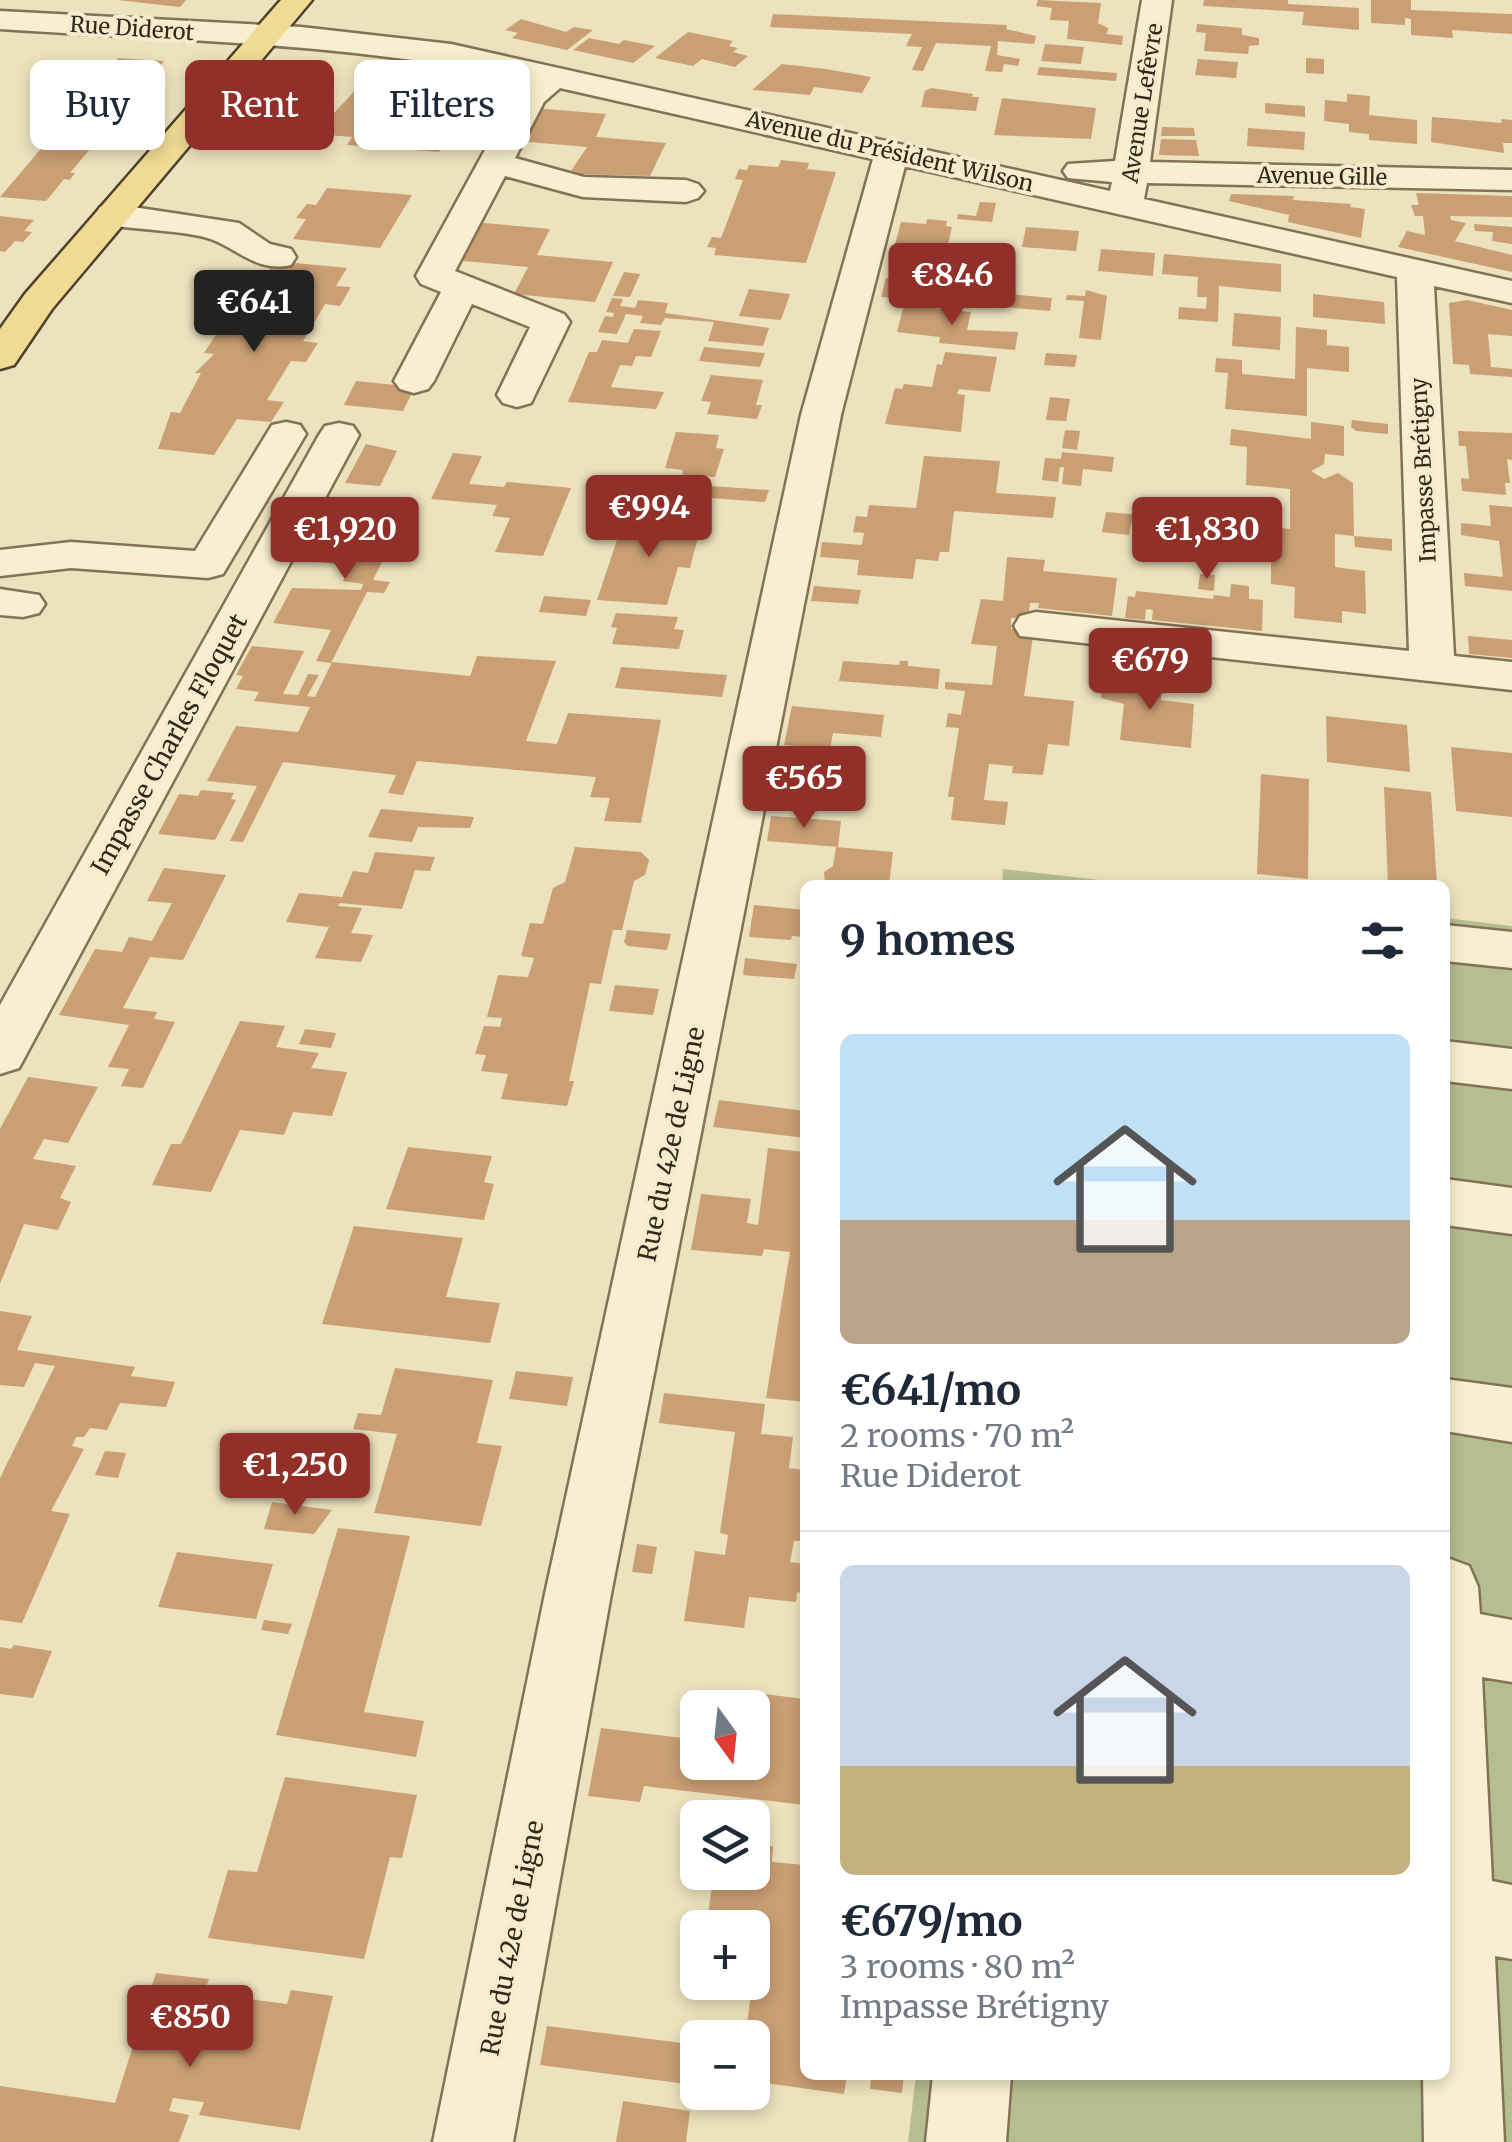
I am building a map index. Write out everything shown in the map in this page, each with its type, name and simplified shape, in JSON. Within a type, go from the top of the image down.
[{"type":"main road","points":[[0,357],[38,302],[297,0]]},
{"type":"street","points":[[188,33],[217,0]]},
{"type":"street","name":"Avenue Lefèvre","points":[[1129,189],[1158,0]]},
{"type":"street","name":"Rue Diderot","points":[[0,20],[265,37]]},
{"type":"street","name":"Avenue du Président Wilson","points":[[265,37],[301,36],[451,54],[970,168],[1129,189],[1415,271],[1512,292]]},
{"type":"street","points":[[517,395],[550,322],[434,276],[530,98],[554,76]]},
{"type":"street","name":"Rue du 42e de Ligne","points":[[474,2142],[578,1594],[821,415],[892,151]]},
{"type":"street","points":[[495,162],[583,188],[686,191]]},
{"type":"street","name":"Avenue Gille","points":[[1129,189],[1512,180]]},
{"type":"street","points":[[113,215],[226,231],[256,252],[278,256]]},
{"type":"street","name":"Impasse Brétigny","points":[[1415,271],[1432,668]]},
{"type":"street","points":[[414,381],[462,287]]},
{"type":"street","points":[[0,563],[71,555],[208,564],[286,434]]},
{"type":"street","name":"Impasse Charles Floquet","points":[[0,1054],[339,435]]},
{"type":"street","points":[[1036,626],[1512,676]]},
{"type":"street","points":[[1450,944],[1512,950]]},
{"type":"street","points":[[1450,1061],[1512,1069]]},
{"type":"street","points":[[1450,1203],[1512,1211]]},
{"type":"street","points":[[1450,1406],[1512,1415]]},
{"type":"street","points":[[1462,1630],[1484,1917],[1464,2142]]},
{"type":"street","points":[[966,2142],[972,2080]]},
{"type":"green space","points":[[1003,869],[1100,880],[1002,880]]},
{"type":"green space","points":[[1450,919],[1512,926],[1512,2142],[908,2142],[915,2080],[1450,2080]]},
{"type":"building","points":[[117,0],[186,0],[180,7]]},
{"type":"building","points":[[1038,0],[1101,3],[1098,23],[1108,28],[1107,34],[1123,36],[1122,45],[1067,39],[1069,21],[1050,20],[1052,8],[1036,6]]},
{"type":"building","points":[[1204,0],[1288,0],[1288,4],[1359,8],[1359,30],[1302,25],[1304,12],[1203,6]]},
{"type":"building","points":[[1371,0],[1411,0],[1411,10],[1512,14],[1512,34],[1452,30],[1453,38],[1411,35],[1411,19],[1405,18],[1405,25],[1371,23]]},
{"type":"building","points":[[773,14],[1007,25],[1006,29],[1036,36],[1034,44],[998,41],[997,55],[1020,59],[1018,66],[1004,64],[1002,72],[985,71],[991,46],[936,43],[923,71],[912,70],[922,47],[906,46],[912,34],[770,27]]},
{"type":"building","points":[[521,19],[566,32],[574,27],[593,30],[567,50],[512,38],[518,33],[505,30]]},
{"type":"building","points":[[1197,24],[1242,28],[1242,35],[1259,38],[1259,45],[1249,46],[1248,54],[1204,51],[1206,33],[1196,32]]},
{"type":"building","points":[[688,32],[733,41],[729,46],[738,48],[733,52],[748,56],[735,67],[702,59],[693,66],[655,58]]},
{"type":"building","points":[[589,38],[655,46],[633,63],[573,50]]},
{"type":"building","points":[[1045,44],[1084,47],[1081,64],[1041,61]]},
{"type":"building","points":[[1306,58],[1324,59],[1324,74],[1306,73]]},
{"type":"building","points":[[1198,59],[1238,62],[1236,78],[1195,75]]},
{"type":"building","points":[[782,64],[871,77],[862,93],[814,87],[810,95],[752,90]]},
{"type":"building","points":[[1039,67],[1117,73],[1116,81],[1037,75]]},
{"type":"building","points":[[931,88],[979,97],[976,111],[921,107],[925,91]]},
{"type":"building","points":[[354,91],[354,146],[347,145],[352,137],[334,136],[334,113]]},
{"type":"building","points":[[1347,94],[1370,96],[1369,115],[1417,120],[1417,144],[1369,140],[1369,134],[1349,132],[1349,124],[1324,121],[1325,100],[1347,102]]},
{"type":"building","points":[[1002,98],[1096,108],[1091,139],[994,135]]},
{"type":"building","points":[[1265,103],[1305,106],[1305,117],[1265,113]]},
{"type":"building","points":[[534,108],[606,114],[596,137],[666,143],[650,176],[569,174],[587,147],[530,142],[530,116]]},
{"type":"building","points":[[1432,117],[1502,123],[1501,119],[1512,120],[1512,143],[1503,143],[1504,153],[1431,142]]},
{"type":"building","points":[[1162,127],[1194,128],[1195,136],[1161,136]]},
{"type":"building","points":[[1248,128],[1305,132],[1304,150],[1247,146]]},
{"type":"building","points":[[1161,139],[1196,140],[1199,156],[1159,155]]},
{"type":"building","points":[[40,150],[89,150],[70,173],[75,173],[70,180],[64,179],[46,201],[0,197]]},
{"type":"building","points":[[781,160],[809,163],[807,169],[836,172],[806,263],[714,255],[716,248],[707,247],[712,237],[721,238],[743,180],[735,179],[739,169],[747,170],[749,165],[778,167]]},
{"type":"building","points":[[327,188],[412,195],[380,248],[293,239],[306,219],[296,218],[307,204],[316,205]]},
{"type":"building","points":[[1416,193],[1512,196],[1512,217],[1450,216],[1451,220],[1466,223],[1455,241],[1512,255],[1512,272],[1398,247],[1407,231],[1425,235],[1423,216],[1415,216],[1411,205],[1419,205]]},
{"type":"building","points":[[1231,194],[1294,196],[1293,200],[1351,204],[1350,207],[1365,209],[1361,238],[1288,222],[1289,215],[1229,201]]},
{"type":"building","points":[[980,202],[996,203],[992,222],[957,219],[958,214],[976,216]]},
{"type":"building","points":[[0,216],[34,220],[24,231],[32,232],[23,242],[15,241],[5,252],[0,251]]},
{"type":"building","points":[[927,219],[947,221],[946,226],[952,227],[946,253],[894,248],[901,222],[926,224]]},
{"type":"building","points":[[473,222],[550,229],[537,255],[613,262],[595,302],[514,294],[528,267],[452,260]]},
{"type":"building","points":[[1474,224],[1512,227],[1512,244],[1492,241],[1493,232],[1475,231]]},
{"type":"building","points":[[1026,227],[1079,231],[1076,251],[1022,247]]},
{"type":"building","points":[[1101,249],[1155,253],[1153,276],[1098,271]]},
{"type":"building","points":[[1164,254],[1281,264],[1281,292],[1219,286],[1218,322],[1178,319],[1179,307],[1206,309],[1207,297],[1197,297],[1198,277],[1162,274]]},
{"type":"building","points":[[949,255],[984,258],[981,269],[947,266]]},
{"type":"building","points":[[275,261],[347,268],[336,286],[351,287],[340,306],[325,304],[303,341],[318,343],[306,362],[291,361],[267,400],[284,402],[271,422],[237,419],[214,455],[158,449],[171,412],[180,413],[201,373],[195,373],[214,354],[204,353],[217,333],[227,334],[239,316],[234,315],[239,307],[244,307],[251,297],[241,296],[254,278],[263,279]]},
{"type":"building","points":[[624,272],[640,274],[630,297],[613,296]]},
{"type":"building","points":[[971,277],[979,277],[975,291],[1052,298],[1050,311],[881,297],[886,278],[968,290]]},
{"type":"building","points":[[749,289],[790,294],[781,320],[739,316]]},
{"type":"building","points":[[1086,290],[1107,296],[1101,340],[1079,338],[1084,301],[1066,300],[1067,295],[1085,296]]},
{"type":"building","points":[[1313,294],[1384,302],[1385,324],[1313,317]]},
{"type":"building","points":[[612,298],[623,299],[620,306],[635,308],[638,300],[668,303],[665,313],[769,328],[763,346],[708,341],[714,322],[665,318],[661,325],[640,323],[643,316],[626,314],[617,334],[598,332],[605,316],[613,317],[614,313],[606,312]]},
{"type":"building","points":[[1467,300],[1512,310],[1512,336],[1488,334],[1491,367],[1512,369],[1512,377],[1470,374],[1469,365],[1453,364],[1449,303]]},
{"type":"building","points":[[904,305],[971,312],[967,330],[1018,332],[1015,350],[939,343],[940,337],[897,332]]},
{"type":"building","points":[[1234,313],[1281,317],[1280,350],[1232,346]]},
{"type":"building","points":[[1296,327],[1327,330],[1327,345],[1349,347],[1349,372],[1307,368],[1307,416],[1225,409],[1228,373],[1215,372],[1216,358],[1242,360],[1242,374],[1295,379]]},
{"type":"building","points":[[634,329],[661,331],[651,357],[636,356],[632,366],[620,365],[611,387],[664,392],[656,409],[568,402],[589,352],[597,352],[602,340],[628,343]]},
{"type":"building","points":[[704,347],[765,353],[760,367],[699,361]]},
{"type":"building","points":[[945,352],[997,357],[990,392],[959,389],[957,394],[965,395],[961,432],[885,424],[895,388],[902,389],[904,384],[932,387],[937,364],[942,365]]},
{"type":"building","points":[[1046,353],[1077,355],[1075,367],[1044,365]]},
{"type":"building","points":[[711,375],[763,380],[756,405],[762,405],[757,419],[707,414],[711,402],[701,401]]},
{"type":"building","points":[[356,381],[415,387],[403,411],[344,405]]},
{"type":"building","points":[[1050,397],[1070,399],[1066,421],[1046,420]]},
{"type":"building","points":[[1352,420],[1388,424],[1388,434],[1356,431],[1351,427]]},
{"type":"building","points":[[1311,422],[1344,426],[1344,456],[1325,454],[1324,464],[1311,471],[1324,479],[1338,473],[1353,483],[1354,536],[1335,534],[1335,567],[1365,571],[1366,614],[1342,611],[1342,623],[1294,618],[1295,587],[1271,584],[1271,558],[1258,557],[1259,526],[1290,529],[1290,489],[1246,485],[1247,447],[1230,445],[1231,429],[1311,439]]},
{"type":"building","points":[[1065,430],[1080,431],[1077,450],[1062,448]]},
{"type":"building","points":[[1458,431],[1512,433],[1506,495],[1462,491],[1461,478],[1469,479],[1466,446],[1459,446]]},
{"type":"building","points":[[676,432],[719,435],[716,448],[724,449],[715,477],[682,475],[683,470],[665,468]]},
{"type":"building","points":[[366,444],[397,451],[380,486],[345,483]]},
{"type":"building","points":[[1062,452],[1114,457],[1112,472],[1083,469],[1081,486],[1062,484],[1064,467],[1060,467],[1058,482],[1042,480],[1045,458],[1061,459]]},
{"type":"building","points":[[453,453],[482,456],[469,484],[504,487],[507,482],[571,488],[543,556],[495,552],[510,518],[492,516],[497,505],[431,499]]},
{"type":"building","points":[[924,456],[1000,461],[996,493],[1056,497],[1053,518],[954,511],[949,552],[940,552],[938,561],[916,559],[913,579],[857,575],[859,560],[820,557],[822,542],[862,545],[864,533],[853,532],[856,516],[867,517],[869,505],[916,508]]},
{"type":"building","points":[[653,479],[769,490],[765,502],[644,493],[651,489]]},
{"type":"building","points":[[1489,505],[1512,507],[1512,591],[1465,586],[1464,573],[1503,577],[1499,541],[1461,535],[1461,523],[1491,526]]},
{"type":"building","points":[[365,508],[406,513],[373,580],[390,582],[384,593],[367,592],[331,663],[316,661],[331,630],[273,623],[292,588],[361,590],[363,584],[343,581],[350,565],[304,561],[308,555],[339,558]]},
{"type":"building","points":[[1106,512],[1154,516],[1153,529],[1131,523],[1129,535],[1102,532]]},
{"type":"building","points":[[625,516],[702,522],[690,568],[678,567],[667,605],[597,600]]},
{"type":"building","points":[[1354,536],[1392,539],[1392,551],[1355,547]]},
{"type":"building","points":[[1007,557],[1045,560],[1043,571],[1117,578],[1112,616],[1038,608],[1039,603],[1030,603],[1028,619],[1011,618],[1011,629],[1034,630],[1024,696],[1074,701],[1069,746],[1048,744],[1043,775],[1012,773],[1013,766],[989,764],[984,800],[1008,802],[1005,825],[951,820],[954,797],[948,797],[959,728],[946,727],[948,713],[961,715],[965,691],[945,689],[945,682],[992,685],[997,646],[971,644],[981,599],[1003,601]]},
{"type":"building","points":[[1200,574],[1215,575],[1214,591],[1198,589]]},
{"type":"building","points":[[1231,584],[1249,586],[1249,599],[1263,600],[1262,631],[1152,620],[1153,610],[1146,609],[1145,620],[1125,618],[1128,596],[1135,597],[1136,591],[1213,599],[1214,595],[1230,597]]},
{"type":"building","points":[[814,586],[861,590],[858,604],[811,601]]},
{"type":"building","points":[[544,596],[591,600],[586,616],[539,612]]},
{"type":"building","points":[[616,613],[678,617],[674,629],[684,630],[679,649],[612,644],[617,628],[611,627]]},
{"type":"building","points":[[1468,636],[1512,640],[1512,658],[1469,654]]},
{"type":"building","points":[[252,646],[304,651],[283,694],[298,695],[308,674],[319,675],[307,696],[315,697],[332,662],[470,676],[477,656],[556,661],[526,741],[557,744],[568,713],[661,720],[641,823],[604,821],[610,798],[590,797],[596,777],[417,761],[403,795],[388,793],[396,775],[283,762],[243,842],[230,841],[257,786],[207,781],[236,726],[298,732],[310,707],[254,701],[259,692],[236,689],[243,676],[236,675]]},
{"type":"building","points":[[843,661],[899,665],[900,661],[908,661],[908,666],[940,669],[938,689],[839,681]]},
{"type":"building","points":[[621,667],[727,675],[722,697],[615,688]]},
{"type":"building","points":[[1103,679],[1162,682],[1161,700],[1194,704],[1191,748],[1120,740],[1124,704],[1101,698]]},
{"type":"building","points":[[792,706],[884,715],[881,737],[833,733],[830,749],[784,745]]},
{"type":"building","points":[[1326,716],[1407,725],[1410,772],[1327,762]]},
{"type":"building","points":[[1451,747],[1512,753],[1512,817],[1456,811]]},
{"type":"building","points":[[1261,774],[1309,779],[1308,879],[1257,874]]},
{"type":"building","points":[[1384,787],[1431,792],[1437,880],[1388,880]]},
{"type":"building","points":[[201,790],[234,793],[231,799],[236,800],[215,840],[158,834],[179,794],[198,796]]},
{"type":"building","points":[[381,809],[474,817],[470,828],[418,827],[412,842],[368,837]]},
{"type":"building","points":[[771,816],[841,821],[838,847],[767,841]]},
{"type":"building","points":[[575,847],[641,852],[649,860],[645,875],[634,881],[622,930],[613,930],[601,984],[590,983],[567,1106],[501,1099],[508,1074],[481,1071],[486,1055],[475,1054],[484,1026],[500,1027],[502,1018],[487,1017],[498,975],[528,977],[534,958],[521,956],[530,923],[543,924],[553,888],[565,882]]},
{"type":"building","points":[[836,847],[893,852],[890,880],[825,880],[824,872],[833,866]]},
{"type":"building","points":[[375,852],[435,857],[430,871],[415,870],[402,909],[340,903],[338,906],[362,908],[351,933],[373,935],[361,962],[315,958],[329,927],[286,922],[299,893],[342,897],[353,871],[368,873]]},
{"type":"building","points":[[164,868],[226,875],[183,960],[150,957],[123,1008],[157,1012],[154,1019],[175,1022],[143,1088],[121,1086],[129,1069],[108,1067],[129,1025],[59,1015],[95,949],[122,952],[129,937],[152,941],[172,903],[147,901]]},
{"type":"building","points":[[754,905],[800,910],[800,937],[792,936],[791,940],[749,937]]},
{"type":"building","points":[[627,930],[671,934],[667,950],[628,946],[624,942]]},
{"type":"building","points":[[745,958],[797,964],[794,979],[743,975]]},
{"type":"building","points":[[615,985],[659,989],[653,1015],[609,1011]]},
{"type":"building","points":[[240,1021],[285,1026],[276,1047],[319,1053],[311,1068],[347,1072],[332,1116],[293,1112],[284,1135],[240,1130],[211,1192],[152,1185],[171,1144],[181,1144]]},
{"type":"building","points":[[305,1029],[336,1033],[331,1048],[299,1044]]},
{"type":"building","points":[[28,1077],[98,1087],[68,1143],[44,1139],[33,1159],[76,1166],[60,1198],[71,1202],[58,1230],[24,1224],[0,1284],[0,1129]]},
{"type":"building","points":[[719,1100],[800,1110],[800,1137],[713,1127]]},
{"type":"building","points":[[408,1147],[492,1156],[484,1182],[494,1184],[484,1220],[386,1209]]},
{"type":"building","points":[[768,1148],[800,1151],[800,1401],[766,1398],[790,1252],[764,1249],[762,1256],[691,1250],[701,1194],[751,1199],[747,1223],[758,1225]]},
{"type":"building","points":[[354,1226],[463,1238],[446,1297],[500,1303],[490,1343],[322,1324]]},
{"type":"building","points":[[0,1311],[32,1316],[17,1350],[135,1367],[131,1376],[175,1382],[166,1407],[120,1403],[107,1430],[90,1428],[84,1437],[76,1437],[72,1446],[84,1449],[51,1511],[70,1514],[22,1623],[0,1620],[0,1478],[55,1366],[35,1363],[24,1387],[0,1385]]},
{"type":"building","points":[[395,1368],[493,1380],[477,1443],[502,1446],[481,1526],[374,1513],[397,1434],[353,1429],[358,1413],[381,1415]]},
{"type":"building","points":[[516,1371],[573,1377],[567,1406],[509,1399]]},
{"type":"building","points":[[664,1393],[765,1404],[761,1434],[793,1437],[789,1468],[800,1469],[800,1541],[794,1541],[790,1562],[800,1563],[800,1593],[797,1592],[796,1602],[749,1597],[744,1628],[684,1621],[695,1551],[725,1555],[728,1535],[720,1533],[735,1432],[659,1423]]},
{"type":"building","points":[[105,1451],[126,1453],[118,1478],[95,1475]]},
{"type":"building","points":[[272,1502],[332,1510],[314,1534],[264,1529]]},
{"type":"building","points":[[338,1528],[410,1536],[364,1712],[424,1721],[416,1757],[276,1735]]},
{"type":"building","points":[[637,1544],[657,1547],[652,1574],[632,1572]]},
{"type":"building","points":[[177,1552],[273,1564],[256,1619],[158,1607]]},
{"type":"building","points":[[264,1620],[292,1624],[288,1634],[261,1630]]},
{"type":"building","points":[[14,1645],[52,1651],[33,1698],[0,1694],[0,1647],[11,1649]]},
{"type":"building","points":[[770,1695],[800,1698],[800,1804],[644,1786],[640,1802],[588,1796],[601,1728],[680,1738],[680,1780],[770,1780]]},
{"type":"building","points":[[285,1777],[417,1795],[402,1858],[390,1857],[364,1959],[208,1938],[228,1870],[257,1872]]},
{"type":"building","points":[[770,1846],[772,1862],[800,1865],[800,2080],[846,2080],[844,2094],[770,2084],[770,2020],[747,2020],[750,2000],[770,2000],[770,1910],[709,1910],[711,1890],[770,1890]]},
{"type":"building","points":[[156,1973],[209,1979],[204,1993],[287,2004],[291,1990],[333,1996],[300,2130],[199,2115],[204,2102],[173,2098],[169,2111],[189,2115],[179,2142],[0,2142],[0,2086],[115,2103]]},
{"type":"building","points":[[547,2026],[680,2043],[680,2083],[540,2065]]},
{"type":"building","points":[[871,2080],[903,2080],[902,2093],[870,2089]]},
{"type":"building","points":[[623,2101],[690,2111],[686,2142],[616,2142]]}]
